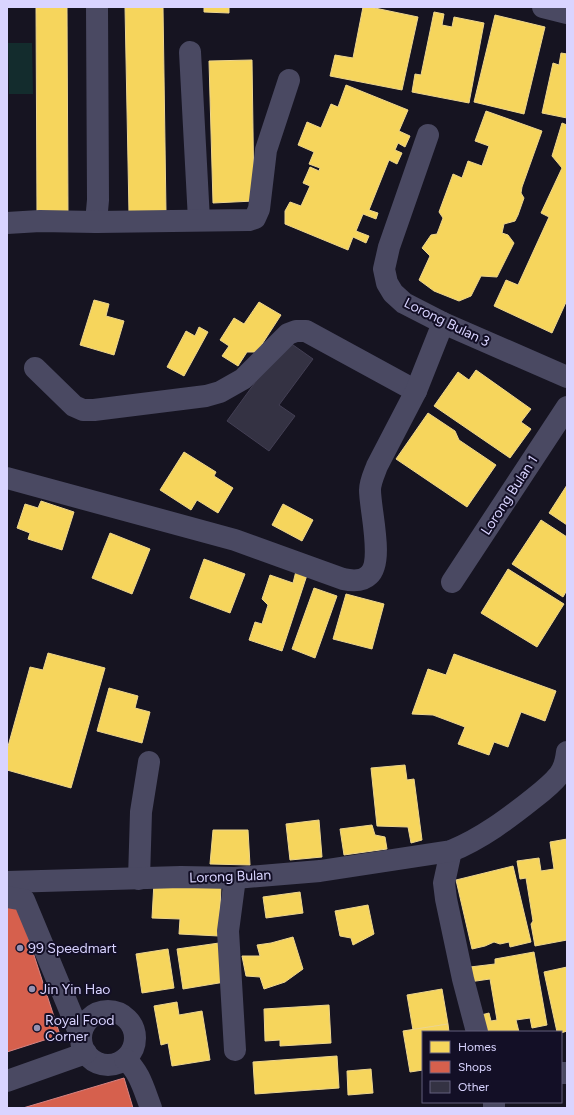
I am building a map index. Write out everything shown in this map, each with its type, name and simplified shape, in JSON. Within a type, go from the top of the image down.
[{"type":"street","points":[[96,222],[98,200],[97,7]]},
{"type":"street","points":[[543,7],[567,13]]},
{"type":"street","points":[[190,52],[199,220]]},
{"type":"street","points":[[7,223],[40,221],[96,222],[249,220],[254,218],[259,209],[266,150],[289,80]]},
{"type":"street","name":"Lorong Bulan 3","points":[[428,135],[389,247],[384,269],[387,283],[393,293],[404,303],[443,323],[567,377]]},
{"type":"street","points":[[7,478],[235,540],[343,579],[353,581],[363,579],[370,575],[375,566],[376,555],[370,489],[373,478],[377,466],[416,391],[443,323]]},
{"type":"street","points":[[34,368],[74,406],[83,410],[94,410],[206,396],[220,392],[243,379],[288,334],[296,331],[306,331],[416,391]]},
{"type":"street","name":"Lorong Bulan 1","points":[[452,582],[567,407]]},
{"type":"street","name":"Lorong Bulan","points":[[7,882],[181,877],[235,878],[320,871],[451,851],[465,845],[513,815],[552,783],[560,774],[567,752]]},
{"type":"street","points":[[139,879],[141,812],[149,762]]},
{"type":"street","points":[[451,851],[444,883],[446,899],[463,979],[477,1031]]},
{"type":"street","points":[[235,878],[228,931],[235,1050]]},
{"type":"street","points":[[15,899],[83,1046],[92,1060],[100,1064],[117,1064],[125,1059],[131,1052],[135,1044],[135,1035],[132,1026],[127,1019],[110,1011],[102,1012],[94,1015],[85,1025],[83,1046]]},
{"type":"street","points":[[7,1072],[83,1046]]},
{"type":"street","points":[[7,1081],[83,1046]]},
{"type":"street","points":[[125,1059],[133,1066],[138,1074],[151,1108]]},
{"type":"green space","points":[[8,43],[32,43],[33,94],[9,94]]},
{"type":"building: Homes","points":[[36,7],[67,7],[68,216],[37,216]]},
{"type":"building: Homes","points":[[125,7],[163,7],[166,213],[129,214]]},
{"type":"building: Homes","points":[[204,7],[229,7],[229,13],[204,12]]},
{"type":"building: Homes","points":[[363,7],[370,7],[418,17],[402,90],[330,76],[335,55],[353,58]]},
{"type":"building: Homes","points":[[434,12],[444,14],[442,25],[452,27],[454,17],[484,23],[469,103],[412,92],[415,74],[421,75]]},
{"type":"building: Homes","points":[[495,15],[545,27],[524,114],[474,102]]},
{"type":"building: Homes","points":[[561,53],[567,54],[567,118],[542,113],[553,63],[559,65]]},
{"type":"building: Homes","points":[[252,60],[254,201],[213,203],[209,61]]},
{"type":"building: Homes","points":[[346,85],[408,110],[399,131],[410,136],[405,147],[398,143],[395,150],[402,153],[397,164],[389,160],[369,210],[378,213],[376,219],[363,214],[356,231],[369,236],[366,243],[353,237],[348,250],[285,224],[285,211],[290,202],[301,206],[310,186],[303,183],[310,167],[319,171],[320,168],[309,164],[314,152],[298,145],[307,122],[321,128],[331,104],[338,107]]},
{"type":"building: Homes","points":[[486,111],[542,131],[522,187],[521,193],[524,198],[518,215],[515,221],[504,224],[502,233],[508,235],[514,243],[497,277],[481,276],[471,296],[459,301],[434,291],[419,280],[430,256],[422,248],[431,235],[437,234],[443,218],[439,212],[453,174],[462,178],[468,161],[482,166],[489,146],[475,141]]},
{"type":"building: Homes","points":[[562,123],[567,125],[567,300],[552,333],[494,306],[506,280],[518,285],[549,217],[541,213],[562,168],[552,156]]},
{"type":"building: Homes","points":[[94,300],[109,304],[106,316],[124,321],[114,355],[80,345]]},
{"type":"building: Homes","points":[[259,302],[281,315],[257,352],[247,352],[238,366],[222,356],[229,346],[220,340],[234,318],[244,324]]},
{"type":"building: Homes","points":[[199,327],[208,332],[184,376],[167,367],[186,331],[195,336]]},
{"type":"building: Homes","points":[[476,370],[531,409],[521,422],[531,429],[510,458],[434,406],[458,372],[469,380]]},
{"type":"building: Homes","points":[[428,413],[455,431],[459,440],[496,465],[467,507],[396,459]]},
{"type":"building: Homes","points":[[184,452],[216,472],[214,476],[233,488],[218,513],[197,500],[191,510],[160,490]]},
{"type":"building: Homes","points":[[567,485],[567,525],[549,513]]},
{"type":"building: Homes","points":[[41,501],[74,512],[62,550],[28,539],[30,533],[17,528],[25,504],[38,508]]},
{"type":"building: Homes","points":[[283,504],[313,520],[302,541],[272,525]]},
{"type":"building: Homes","points":[[541,520],[567,537],[567,590],[563,597],[512,564]]},
{"type":"building: Homes","points":[[110,533],[150,549],[132,594],[92,578]]},
{"type":"building: Homes","points":[[204,559],[245,574],[230,613],[190,598]]},
{"type":"building: Homes","points":[[508,569],[564,604],[537,647],[481,613]]},
{"type":"building: Homes","points":[[296,571],[307,575],[282,651],[249,640],[255,622],[262,624],[268,605],[262,599],[270,575],[293,583]]},
{"type":"building: Homes","points":[[314,588],[337,596],[315,658],[292,649]]},
{"type":"building: Homes","points":[[346,594],[384,604],[372,649],[333,639]]},
{"type":"building: Homes","points":[[48,653],[105,668],[71,788],[7,770],[7,750],[30,667],[43,670]]},
{"type":"building: Homes","points":[[454,654],[556,691],[545,721],[521,712],[508,747],[494,742],[489,755],[458,744],[465,727],[433,715],[412,714],[428,669],[446,675]]},
{"type":"building: Homes","points":[[109,688],[138,696],[135,708],[150,712],[142,743],[97,731]]},
{"type":"building: Homes","points":[[405,765],[407,780],[414,779],[422,840],[411,843],[408,827],[377,826],[371,768]]},
{"type":"building: Homes","points":[[319,820],[322,857],[290,860],[286,824]]},
{"type":"building: Homes","points":[[372,825],[375,835],[385,837],[387,849],[344,855],[340,829]]},
{"type":"building: Homes","points":[[213,830],[248,830],[250,865],[210,864]]},
{"type":"building: Homes","points":[[567,839],[567,940],[535,946],[531,924],[533,921],[526,878],[520,879],[517,861],[539,858],[541,871],[554,869],[550,842]]},
{"type":"building: Homes","points":[[513,866],[531,942],[510,947],[509,942],[500,944],[494,942],[472,949],[456,880]]},
{"type":"building: Homes","points":[[154,882],[221,884],[219,936],[179,934],[180,919],[152,918]]},
{"type":"building: Homes","points":[[300,892],[303,913],[266,918],[263,897]]},
{"type":"building: Homes","points":[[368,905],[374,934],[353,945],[351,938],[340,936],[335,911]]},
{"type":"building: Homes","points":[[293,937],[303,969],[285,982],[264,989],[260,977],[246,976],[242,956],[260,956],[257,945]]},
{"type":"building: Homes","points":[[219,943],[225,982],[183,989],[177,949]]},
{"type":"building: Homes","points":[[168,949],[174,988],[142,993],[136,954]]},
{"type":"building: Homes","points":[[534,952],[547,1025],[532,1028],[530,1018],[516,1020],[519,1031],[480,1031],[477,1016],[489,1013],[491,1021],[497,1020],[490,979],[469,982],[470,967],[495,964],[495,959]]},
{"type":"building: Homes","points":[[567,967],[567,1031],[562,1033],[562,1031],[557,1031],[544,972]]},
{"type":"building: Homes","points":[[442,989],[448,1024],[413,1030],[407,995]]},
{"type":"building: Homes","points":[[177,1002],[179,1015],[202,1011],[210,1060],[172,1066],[168,1043],[161,1045],[154,1006]]},
{"type":"building: Homes","points":[[329,1005],[331,1043],[280,1046],[280,1040],[265,1041],[264,1009]]},
{"type":"building: Homes","points":[[448,1024],[449,1031],[422,1031],[422,1070],[410,1072],[403,1031]]},
{"type":"building: Homes","points":[[337,1056],[339,1088],[255,1094],[253,1062]]},
{"type":"building: Homes","points":[[371,1069],[373,1093],[348,1095],[347,1071]]},
{"type":"building: Shops","points":[[16,900],[60,1035],[7,1052],[7,903]]},
{"type":"building: Shops","points":[[124,1078],[133,1108],[23,1108]]},
{"type":"building: Other","points":[[286,340],[313,359],[279,405],[295,416],[269,451],[227,421]]},
{"type":"place","name":"99 Speedmart","points":[[20,948]]},
{"type":"place","name":"Jin Yin Hao","points":[[32,989]]},
{"type":"place","name":"Royal Food Corner","points":[[37,1028]]}]
